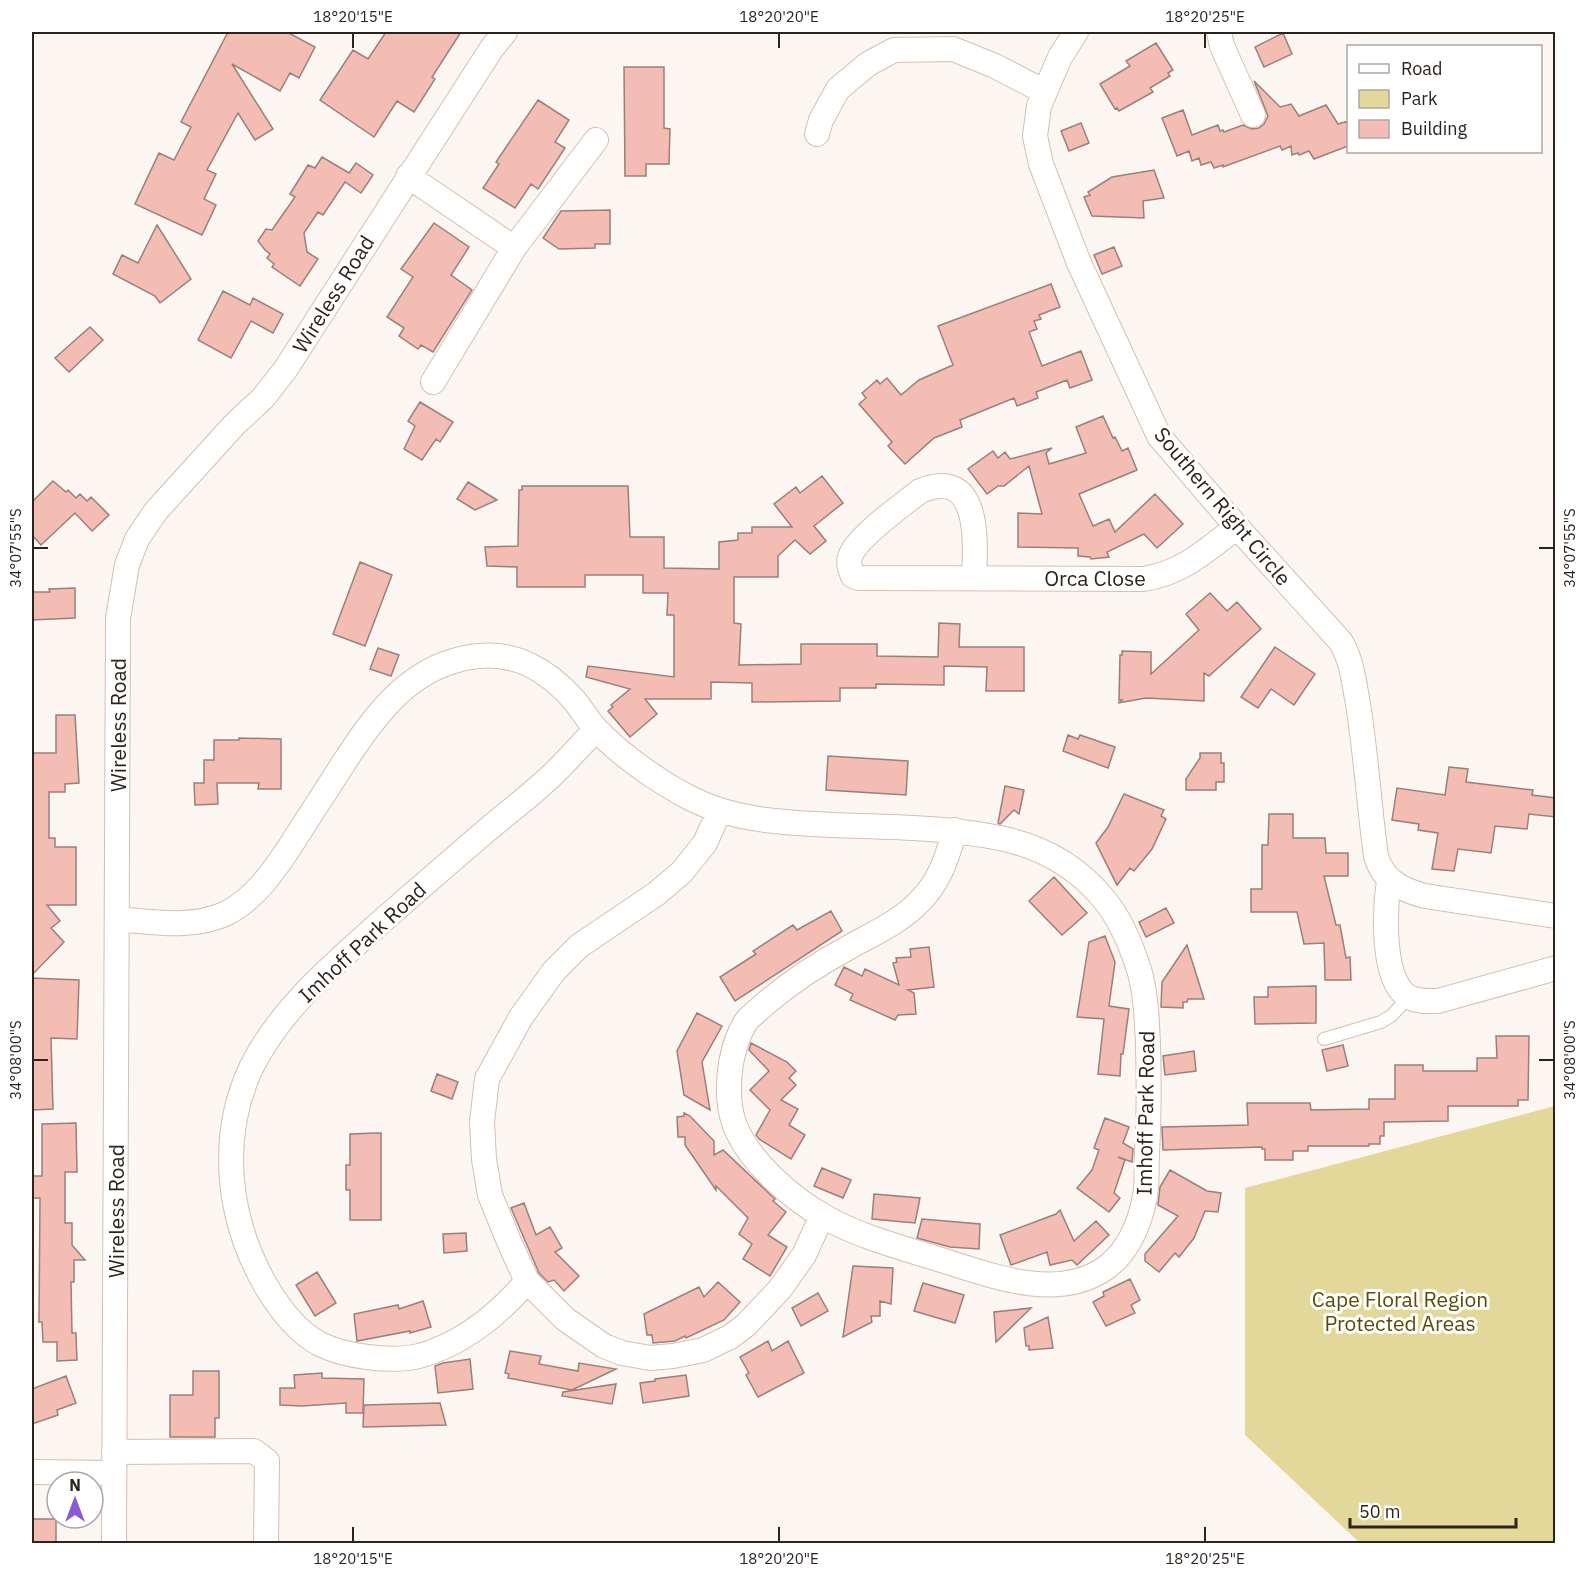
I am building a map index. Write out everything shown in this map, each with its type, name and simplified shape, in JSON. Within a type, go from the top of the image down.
[{"type":"street","name":"Wireless Road","points":[[114,1544],[118,618],[127,565],[136,539],[156,511],[281,376],[408,176],[492,48],[505,32]]},
{"type":"street","name":"Southern Right Circle","points":[[1076,32],[1060,57],[1039,106],[1035,136],[1038,151],[1079,263],[1159,436],[1341,642],[1347,652],[1363,733],[1376,856],[1382,871],[1389,880]]},
{"type":"street","points":[[1219,32],[1222,46],[1252,115]]},
{"type":"street","points":[[817,134],[821,120],[838,89],[868,64],[894,50],[953,49],[995,66],[1045,92]]},
{"type":"street","points":[[434,382],[514,248],[596,140]]},
{"type":"street","points":[[408,176],[514,248]]},
{"type":"street","name":"Orca Close","points":[[974,577],[975,532],[972,514],[961,493],[952,487],[942,485],[920,491],[860,540],[850,558],[849,567],[853,576],[859,578],[1143,579],[1160,577],[1179,569],[1237,527]]},
{"type":"street","name":"Imhoff Park Road","points":[[118,919],[176,924],[199,921],[225,914],[252,896],[283,857],[368,725],[391,699],[420,675],[446,663],[479,656],[518,659],[552,677],[577,703],[596,729],[632,760],[693,800],[720,810],[746,818],[778,822],[955,830],[1004,838],[1036,847],[1069,865],[1104,899],[1125,933],[1141,976],[1147,1022],[1149,1105],[1145,1200],[1131,1237],[1117,1260],[1098,1274],[1072,1282],[1047,1285],[1015,1281],[977,1271],[894,1245],[822,1216],[768,1172],[747,1147],[734,1123],[729,1098],[730,1069],[736,1040],[748,1018],[784,989],[840,952],[901,918],[919,903],[940,875],[955,830]]},
{"type":"street","name":"Imhoff Park Road","points":[[527,1281],[493,1317],[443,1347],[416,1357],[382,1359],[348,1355],[318,1343],[296,1327],[273,1298],[254,1265],[240,1230],[232,1191],[231,1153],[235,1110],[251,1068],[275,1029],[325,972],[454,857],[549,778],[596,729]]},
{"type":"street","points":[[720,810],[705,843],[682,872],[656,894],[579,946],[554,971],[521,1017],[488,1079],[482,1122],[484,1159],[490,1195],[527,1281],[565,1318],[604,1346],[622,1353],[650,1358],[703,1350],[730,1337],[746,1325],[780,1289],[804,1255],[822,1216]]},
{"type":"street","points":[[1556,916],[1425,896],[1411,892],[1389,880],[1385,913],[1390,966],[1397,984],[1408,998],[1438,1001],[1556,968]]},
{"type":"street","points":[[32,1472],[254,1451],[267,1461],[266,1544]]},
{"type":"lane","points":[[1324,1039],[1381,1022],[1391,1016],[1408,998]]},
{"type":"green space","name":"Cape Floral Region Protected Areas","points":[[1555,1106],[1555,1543],[1360,1543],[1245,1435],[1245,1188]]},
{"type":"building","points":[[228,32],[287,32],[315,47],[299,78],[290,73],[280,91],[232,64],[273,129],[255,140],[238,113],[207,170],[216,174],[204,199],[216,205],[202,235],[135,204],[159,153],[174,160],[191,127],[181,122]]},
{"type":"building","points":[[386,32],[461,32],[432,77],[435,79],[414,112],[397,101],[374,137],[320,100],[353,50],[368,59]]},
{"type":"building","points":[[1283,33],[1292,54],[1264,67],[1255,47]]},
{"type":"building","points":[[1156,43],[1173,70],[1168,73],[1170,76],[1150,88],[1153,92],[1119,111],[1115,109],[1100,84],[1130,66],[1126,61]]},
{"type":"building","points":[[624,67],[664,67],[664,128],[670,129],[669,164],[646,164],[646,176],[625,176]]},
{"type":"building","points":[[1254,81],[1280,107],[1291,104],[1299,116],[1326,105],[1338,124],[1347,121],[1347,146],[1314,159],[1309,151],[1292,155],[1291,146],[1282,150],[1280,146],[1223,167],[1223,165],[1214,168],[1211,162],[1201,165],[1199,158],[1192,161],[1189,151],[1177,156],[1162,118],[1183,110],[1192,135],[1218,125],[1220,131],[1224,132],[1243,125],[1252,129],[1259,128],[1268,116]]},
{"type":"building","points":[[538,100],[569,120],[555,142],[565,148],[538,189],[531,184],[515,208],[483,188],[499,164],[496,162]]},
{"type":"building","points":[[1081,123],[1089,143],[1069,151],[1061,131]]},
{"type":"building","points":[[322,157],[349,173],[356,163],[373,175],[361,193],[345,182],[323,215],[318,212],[304,233],[307,252],[318,259],[300,286],[272,267],[274,264],[267,258],[270,254],[258,241],[266,229],[272,230],[295,197],[290,194],[308,165],[315,168]]},
{"type":"building","points":[[1154,170],[1164,198],[1143,201],[1144,218],[1092,216],[1084,197],[1090,195],[1088,192],[1112,177]]},
{"type":"building","points":[[610,210],[610,244],[595,244],[595,248],[559,249],[543,238],[561,211]]},
{"type":"building","points":[[434,223],[469,247],[451,275],[472,290],[433,352],[421,345],[418,349],[399,336],[404,328],[387,317],[413,277],[401,269]]},
{"type":"building","points":[[157,225],[191,279],[160,303],[155,296],[113,274],[122,255],[138,263]]},
{"type":"building","points":[[1114,247],[1122,266],[1102,274],[1094,255]]},
{"type":"building","points":[[1051,284],[1060,307],[1039,315],[1041,319],[1034,321],[1037,329],[1029,332],[1042,366],[1081,351],[1092,380],[1070,388],[1067,380],[1036,392],[1038,398],[1017,406],[1014,398],[960,420],[962,427],[934,438],[905,464],[888,446],[892,442],[859,404],[866,398],[862,393],[877,380],[880,384],[887,378],[901,395],[919,380],[953,365],[938,326]]},
{"type":"building","points":[[223,291],[250,305],[253,298],[283,314],[273,333],[251,321],[231,358],[198,340]]},
{"type":"building","points":[[90,327],[103,340],[69,372],[55,358]]},
{"type":"building","points":[[420,402],[453,422],[440,442],[436,439],[422,460],[404,449],[415,426],[408,421]]},
{"type":"building","points":[[1103,416],[1122,451],[1128,448],[1137,470],[1079,494],[1093,526],[1109,519],[1115,532],[1155,494],[1183,524],[1157,548],[1144,534],[1107,552],[1109,557],[1091,559],[1078,556],[1078,548],[1018,547],[1018,513],[1042,514],[1029,466],[1004,486],[998,486],[987,494],[968,469],[993,451],[998,458],[1005,452],[1010,459],[1052,448],[1046,453],[1049,464],[1086,453],[1076,427]]},
{"type":"building","points":[[822,476],[843,503],[814,526],[826,541],[810,554],[795,540],[778,556],[778,577],[734,577],[734,623],[741,624],[739,665],[801,664],[801,644],[877,644],[877,656],[938,657],[939,623],[960,624],[959,647],[1024,647],[1024,691],[986,691],[987,667],[944,666],[944,685],[876,684],[876,688],[840,688],[840,701],[752,702],[752,683],[711,682],[711,699],[645,699],[657,714],[630,737],[608,711],[613,707],[611,705],[630,689],[586,677],[588,666],[674,677],[674,615],[667,615],[668,593],[643,593],[643,575],[585,575],[585,587],[517,587],[517,567],[487,566],[485,547],[518,546],[519,490],[522,490],[522,486],[628,486],[630,537],[664,537],[664,568],[719,569],[719,542],[738,540],[738,533],[752,533],[752,527],[792,527],[774,504],[796,487],[800,493]]},
{"type":"building","points":[[53,481],[76,498],[80,494],[87,501],[91,497],[109,515],[92,531],[75,513],[41,545],[32,535],[32,502]]},
{"type":"building","points":[[468,482],[497,500],[475,510],[457,499]]},
{"type":"building","points":[[360,562],[392,575],[365,646],[333,634]]},
{"type":"building","points":[[75,588],[75,618],[32,620],[32,592]]},
{"type":"building","points":[[1210,593],[1227,611],[1237,602],[1261,629],[1209,676],[1204,673],[1204,701],[1146,698],[1118,703],[1122,700],[1119,700],[1122,651],[1151,652],[1151,674],[1199,630],[1186,614]]},
{"type":"building","points":[[1275,647],[1315,674],[1294,705],[1271,689],[1258,708],[1241,697]]},
{"type":"building","points":[[378,648],[399,655],[391,676],[370,669]]},
{"type":"building","points":[[56,715],[75,715],[79,783],[65,784],[65,792],[49,792],[49,838],[55,838],[55,847],[76,847],[76,905],[47,905],[60,921],[51,928],[64,942],[32,975],[32,753],[56,753]]},
{"type":"building","points":[[1068,735],[1078,739],[1080,735],[1115,747],[1108,768],[1063,751]]},
{"type":"building","points":[[239,738],[281,739],[281,789],[258,789],[259,783],[217,783],[218,804],[195,805],[194,783],[204,783],[204,760],[214,760],[214,740],[239,740]]},
{"type":"building","points":[[1200,753],[1221,753],[1221,763],[1224,763],[1224,782],[1216,782],[1216,790],[1186,790],[1186,779],[1200,758]]},
{"type":"building","points":[[828,756],[908,761],[906,795],[826,790]]},
{"type":"building","points":[[1449,767],[1468,769],[1466,782],[1533,790],[1532,795],[1556,798],[1556,817],[1529,814],[1527,829],[1495,826],[1491,853],[1458,849],[1454,871],[1432,869],[1438,833],[1418,830],[1419,824],[1392,820],[1397,788],[1445,795]]},
{"type":"building","points":[[1005,786],[1024,790],[1019,814],[1014,810],[1000,824],[998,823]]},
{"type":"building","points":[[1124,794],[1164,810],[1161,816],[1166,819],[1152,849],[1134,871],[1130,868],[1117,885],[1096,843],[1108,827]]},
{"type":"building","points":[[1269,814],[1293,814],[1293,838],[1325,838],[1326,853],[1348,853],[1348,876],[1324,876],[1336,925],[1340,925],[1346,958],[1350,957],[1351,980],[1325,980],[1324,943],[1304,944],[1297,912],[1251,912],[1251,889],[1262,889],[1262,845],[1268,845]]},
{"type":"building","points":[[1054,877],[1087,913],[1062,935],[1029,901]]},
{"type":"building","points":[[1166,908],[1174,923],[1146,937],[1139,922]]},
{"type":"building","points":[[831,911],[842,931],[735,1001],[720,977],[756,954],[753,951],[793,925],[797,930]]},
{"type":"building","points":[[1105,936],[1115,962],[1109,1006],[1129,1009],[1123,1054],[1121,1054],[1120,1076],[1098,1074],[1104,1019],[1077,1017],[1089,942]]},
{"type":"building","points":[[1187,945],[1204,999],[1188,999],[1187,1002],[1183,1002],[1183,1008],[1161,1007],[1162,982]]},
{"type":"building","points":[[929,947],[934,987],[908,990],[914,993],[916,1014],[898,1015],[895,1020],[850,1000],[853,994],[835,985],[844,967],[862,976],[865,969],[899,985],[893,963],[897,962],[896,958],[911,957],[910,949]]},
{"type":"building","points":[[32,978],[79,980],[77,1039],[51,1038],[53,1109],[32,1110]]},
{"type":"building","points":[[1316,986],[1316,1023],[1255,1024],[1254,997],[1268,997],[1268,987]]},
{"type":"building","points":[[697,1013],[722,1026],[702,1062],[710,1110],[684,1095],[677,1051]]},
{"type":"building","points":[[1496,1036],[1529,1036],[1528,1100],[1518,1100],[1518,1106],[1448,1106],[1448,1121],[1384,1122],[1384,1136],[1380,1136],[1380,1144],[1308,1146],[1308,1151],[1293,1151],[1293,1160],[1265,1160],[1265,1149],[1262,1147],[1163,1150],[1162,1127],[1248,1125],[1247,1103],[1310,1103],[1311,1110],[1369,1109],[1369,1099],[1395,1099],[1395,1065],[1423,1065],[1423,1071],[1477,1071],[1477,1058],[1497,1058]]},
{"type":"building","points":[[751,1043],[787,1062],[796,1071],[789,1078],[796,1085],[781,1100],[798,1109],[789,1125],[805,1135],[791,1159],[756,1135],[770,1110],[750,1090],[769,1071],[749,1050]]},
{"type":"building","points":[[1343,1045],[1348,1066],[1327,1071],[1322,1050]]},
{"type":"building","points":[[1194,1051],[1196,1071],[1165,1075],[1163,1056]]},
{"type":"building","points":[[437,1074],[458,1082],[452,1099],[431,1091]]},
{"type":"building","points":[[684,1113],[690,1116],[714,1141],[714,1155],[723,1150],[786,1212],[768,1235],[787,1247],[770,1276],[743,1259],[752,1244],[739,1234],[748,1218],[716,1186],[716,1190],[685,1145],[685,1137],[678,1137],[677,1117],[684,1116]]},
{"type":"building","points":[[1105,1118],[1129,1127],[1123,1143],[1133,1149],[1132,1162],[1118,1157],[1125,1160],[1114,1193],[1120,1198],[1109,1212],[1077,1188],[1092,1170],[1099,1150],[1094,1148]]},
{"type":"building","points":[[76,1123],[77,1172],[65,1172],[65,1223],[72,1223],[72,1245],[85,1260],[74,1260],[74,1282],[71,1282],[72,1333],[76,1333],[77,1360],[57,1361],[57,1342],[43,1342],[42,1322],[39,1322],[40,1198],[32,1198],[32,1176],[42,1176],[42,1124]]},
{"type":"building","points":[[381,1133],[381,1220],[350,1220],[350,1190],[346,1190],[346,1165],[350,1165],[350,1134]]},
{"type":"building","points":[[822,1168],[851,1180],[843,1198],[814,1186]]},
{"type":"building","points":[[1170,1170],[1207,1191],[1221,1193],[1218,1212],[1205,1211],[1194,1238],[1179,1257],[1175,1253],[1159,1272],[1145,1261],[1145,1254],[1178,1216],[1158,1205],[1160,1187]]},
{"type":"building","points":[[874,1194],[920,1198],[915,1223],[872,1219]]},
{"type":"building","points":[[524,1203],[536,1235],[550,1227],[562,1248],[555,1252],[579,1276],[564,1291],[554,1280],[548,1282],[539,1273],[511,1208]]},
{"type":"building","points":[[1060,1210],[1074,1241],[1096,1221],[1109,1235],[1077,1265],[1072,1260],[1050,1265],[1047,1252],[1011,1265],[1000,1235],[1056,1214]]},
{"type":"building","points":[[922,1219],[980,1224],[979,1249],[950,1247],[917,1238]]},
{"type":"building","points":[[466,1233],[467,1251],[444,1253],[443,1234]]},
{"type":"building","points":[[853,1266],[893,1268],[891,1304],[880,1301],[880,1316],[871,1316],[872,1322],[843,1337]]},
{"type":"building","points":[[317,1272],[336,1303],[315,1316],[296,1285]]},
{"type":"building","points":[[1130,1279],[1140,1300],[1131,1305],[1135,1313],[1106,1326],[1093,1302],[1104,1296],[1103,1292]]},
{"type":"building","points":[[718,1282],[740,1302],[724,1320],[686,1338],[685,1336],[675,1341],[653,1343],[652,1335],[647,1335],[644,1314],[699,1287],[704,1297]]},
{"type":"building","points":[[923,1283],[964,1295],[955,1323],[914,1311]]},
{"type":"building","points":[[818,1293],[828,1311],[801,1326],[792,1308]]},
{"type":"building","points":[[423,1301],[431,1327],[410,1333],[410,1331],[357,1341],[354,1314],[398,1305],[399,1309]]},
{"type":"building","points":[[1031,1308],[996,1342],[994,1312]]},
{"type":"building","points":[[1048,1317],[1053,1348],[1029,1350],[1029,1346],[1026,1346],[1024,1328]]},
{"type":"building","points":[[768,1341],[772,1351],[788,1341],[804,1373],[758,1397],[746,1375],[749,1373],[740,1357]]},
{"type":"building","points":[[510,1351],[541,1356],[539,1364],[578,1371],[579,1363],[616,1369],[572,1390],[508,1378],[509,1374],[505,1373]]},
{"type":"building","points":[[470,1359],[473,1389],[438,1393],[435,1366]]},
{"type":"building","points":[[193,1371],[219,1371],[219,1418],[215,1418],[215,1437],[170,1437],[170,1395],[193,1395]]},
{"type":"building","points":[[322,1373],[322,1378],[364,1379],[363,1413],[346,1413],[346,1403],[280,1405],[280,1388],[295,1388],[294,1375]]},
{"type":"building","points":[[686,1375],[689,1396],[643,1403],[640,1383]]},
{"type":"building","points":[[66,1376],[76,1403],[57,1410],[58,1415],[32,1424],[32,1389]]},
{"type":"building","points":[[616,1384],[612,1404],[562,1396],[563,1392]]},
{"type":"building","points":[[440,1403],[446,1425],[363,1427],[364,1405]]},
{"type":"building","points":[[32,1519],[45,1519],[45,1530],[56,1530],[56,1544],[32,1544]]}]
